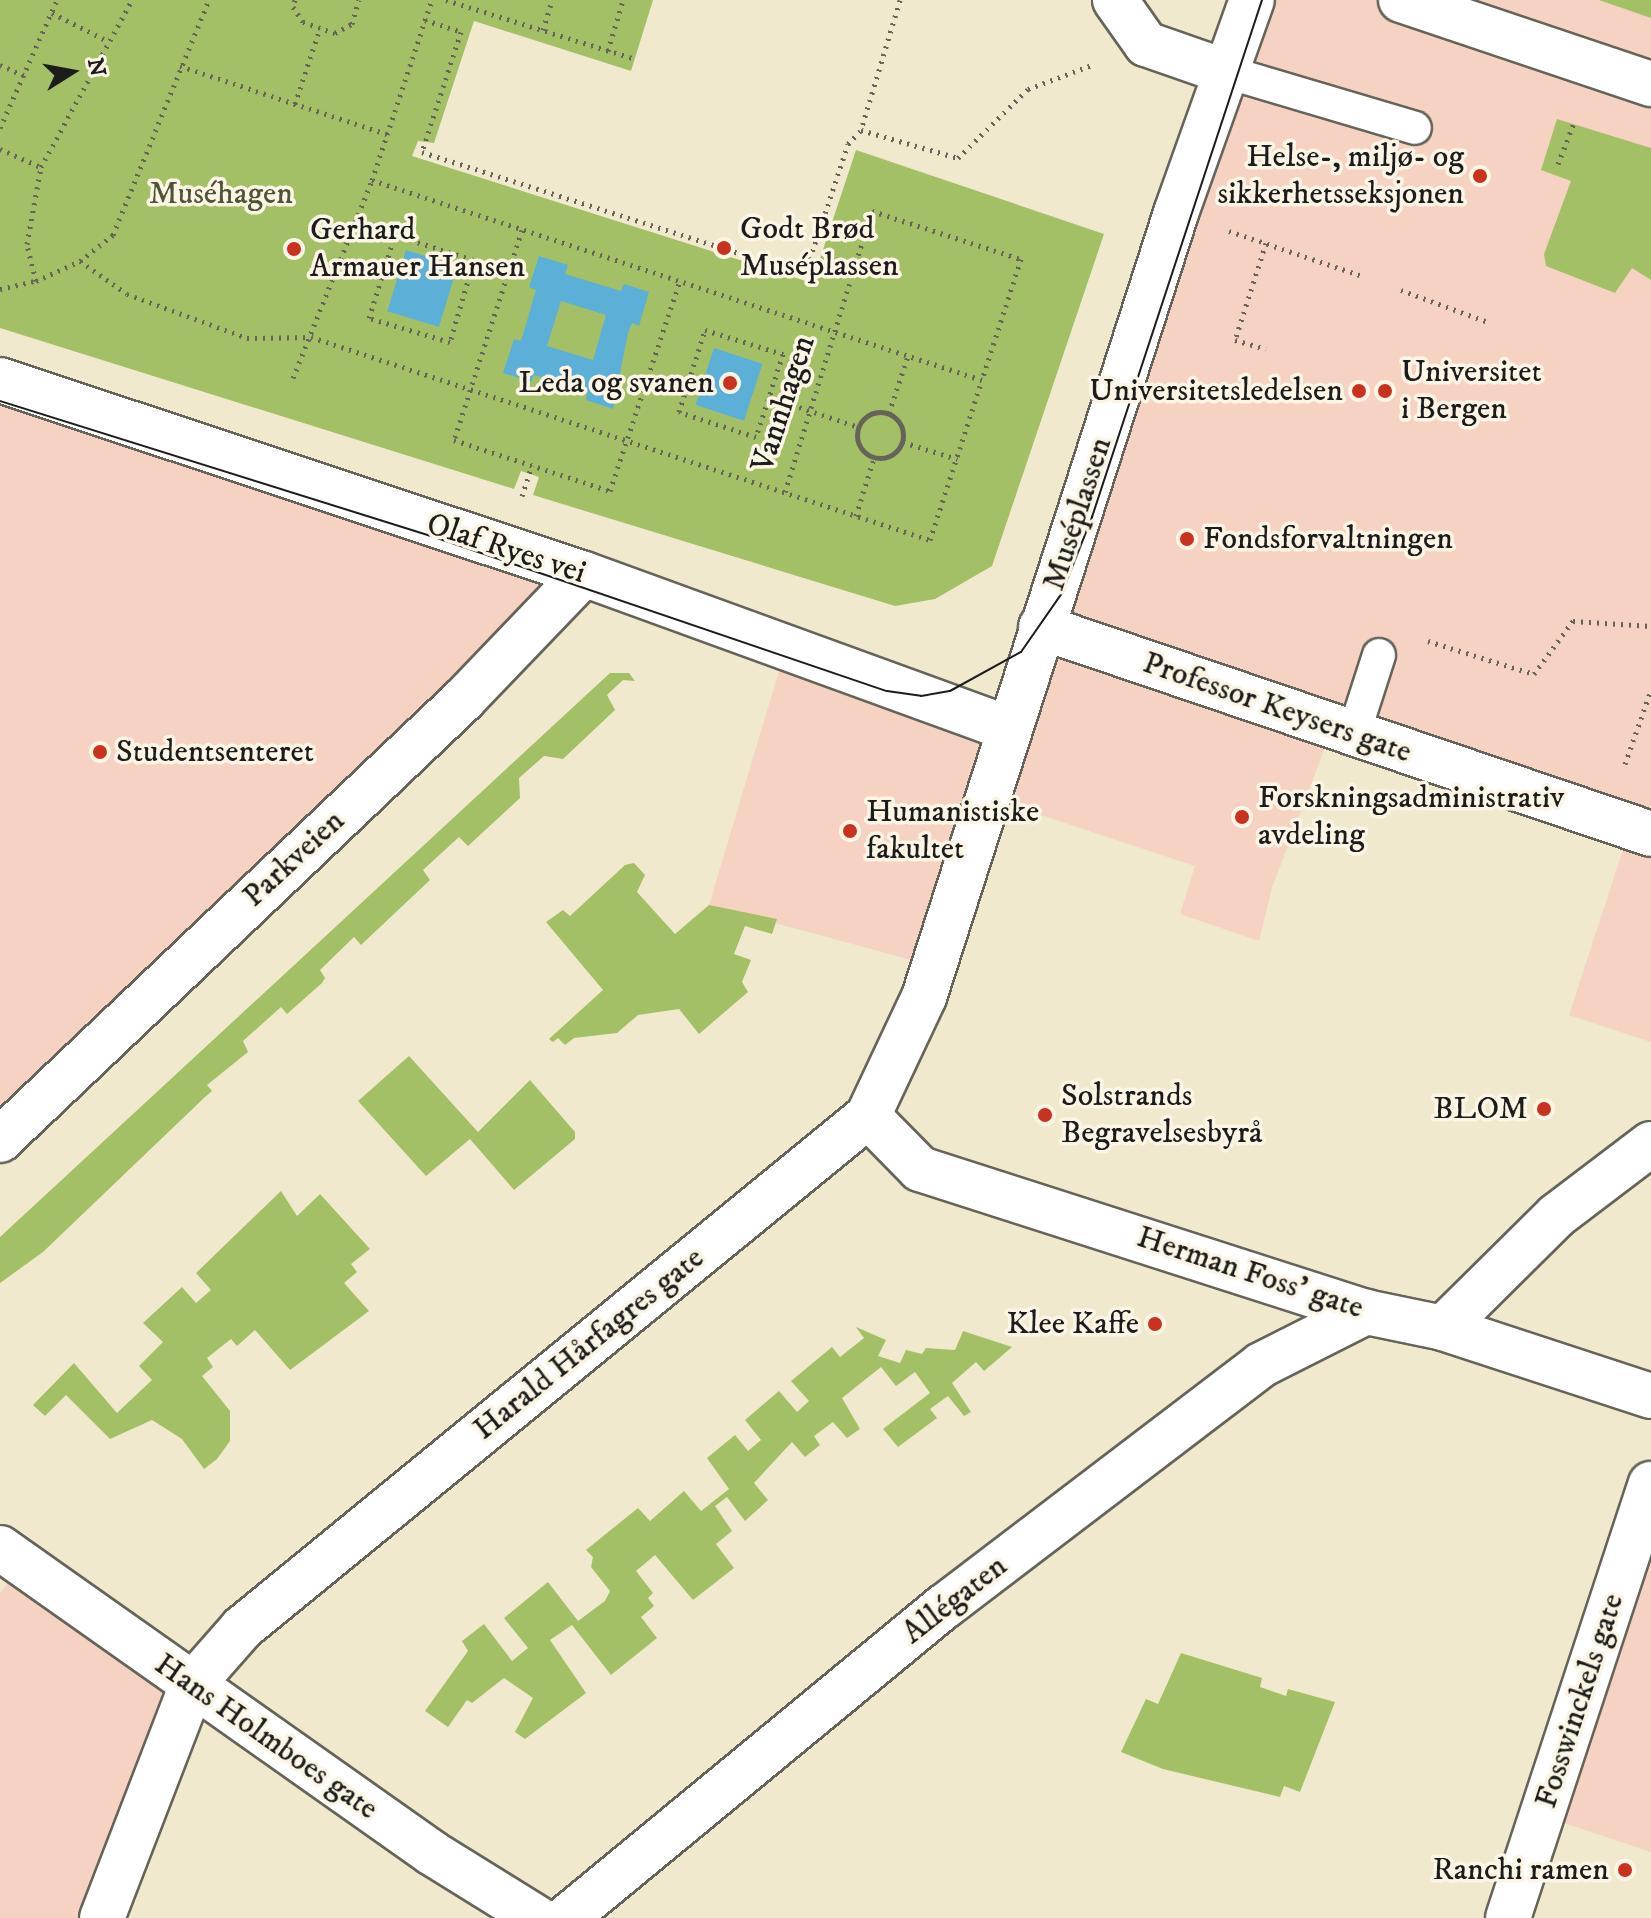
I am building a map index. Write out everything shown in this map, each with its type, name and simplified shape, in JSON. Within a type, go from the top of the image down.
[{"type":"street","points":[[1115,0],[1146,44],[1223,71]]},
{"type":"street","name":"Muséplassen","points":[[1008,728],[1223,71],[1252,0]]},
{"type":"street","points":[[1401,0],[1651,84]]},
{"type":"street","name":"Olaf Ryes vei","points":[[0,380],[584,574],[1008,728]]},
{"type":"street","name":"Parkveien","points":[[0,1140],[464,699],[584,574]]},
{"type":"street","name":"Professor Keysers gate","points":[[1041,627],[1353,736],[1651,834]]},
{"type":"street","name":"Harald Hårfagres gate","points":[[102,1918],[192,1685],[242,1628],[868,1116],[924,997],[1008,728]]},
{"type":"street","name":"Herman Foss' gate","points":[[868,1116],[920,1169],[1366,1312],[1443,1328],[1651,1396]]},
{"type":"street","points":[[1443,1328],[1556,1216],[1651,1144]]},
{"type":"street","name":"Allégaten","points":[[566,1918],[945,1606],[1261,1365],[1366,1312]]},
{"type":"street","name":"Fosswinckels gate","points":[[1508,1918],[1651,1484]]},
{"type":"street","name":"Hans Holmboes gate","points":[[0,1548],[432,1853],[537,1918]]},
{"type":"lane","points":[[1223,71],[1415,128]]},
{"type":"lane","points":[[1353,736],[1379,655]]},
{"type":"path","points":[[0,128],[26,76],[57,0]]},
{"type":"path","points":[[36,281],[27,244],[41,167],[132,0]]},
{"type":"path","points":[[0,289],[36,281],[80,261],[100,249],[124,219],[180,66],[209,0]]},
{"type":"path","points":[[295,0],[293,7],[303,22],[335,33],[352,24],[359,0]]},
{"type":"path","points":[[293,378],[372,180],[432,0]]},
{"type":"path","points":[[446,0],[635,59]]},
{"type":"path","points":[[543,30],[552,0]]},
{"type":"path","points":[[608,51],[623,0]]},
{"type":"path","points":[[425,20],[461,32],[422,152],[805,274],[848,144],[861,130],[900,0]]},
{"type":"path","points":[[52,13],[108,41]]},
{"type":"path","points":[[295,104],[320,28]]},
{"type":"path","points":[[861,130],[958,158],[1028,89],[1146,44]]},
{"type":"path","points":[[0,65],[26,76]]},
{"type":"path","points":[[180,66],[387,134]]},
{"type":"path","points":[[1558,164],[1577,113]]},
{"type":"path","points":[[0,149],[41,167]]},
{"type":"path","name":"Vannhagen","points":[[80,261],[127,294],[247,338],[311,337],[785,492],[834,332],[372,180]]},
{"type":"path","points":[[785,492],[930,540],[957,459],[1021,259],[872,211],[834,332],[982,380]]},
{"type":"path","points":[[1224,229],[1360,275]]},
{"type":"path","points":[[522,230],[454,440],[584,483],[610,491],[680,281]]},
{"type":"path","points":[[395,235],[474,260],[450,342],[369,318],[382,278],[395,235]]},
{"type":"path","points":[[1266,243],[1235,340],[1266,349]]},
{"type":"path","points":[[339,264],[382,278]]},
{"type":"path","points":[[1401,290],[1488,322]]},
{"type":"path","points":[[705,330],[783,354],[769,397],[756,437],[679,412],[705,330]]},
{"type":"path","points":[[889,413],[908,356]]},
{"type":"path","points":[[769,397],[858,427]]},
{"type":"path","points":[[870,413],[889,413],[902,425],[903,442],[892,456],[874,458],[860,446],[858,427],[870,413]]},
{"type":"path","points":[[903,442],[957,459]]},
{"type":"path","points":[[856,516],[874,458]]},
{"type":"path","points":[[1417,638],[1534,674],[1573,621],[1651,626]]},
{"type":"path","points":[[1622,771],[1651,690]]},
{"type":"shaded area","name":"Universitet i Bergen","points":[[1252,0],[1651,0],[1651,1042],[1569,1015],[1631,825],[1333,726],[1272,888],[1259,941],[1180,914],[1195,866],[974,793],[919,962],[709,905],[788,641],[1007,728]]},
{"type":"shaded area","points":[[0,380],[584,574],[0,1140]]},
{"type":"shaded area","points":[[1651,1490],[1651,1852],[1543,1816]]},
{"type":"shaded area","points":[[28,1556],[192,1685],[102,1918],[0,1918],[0,1593]]},
{"type":"green space","name":"Muséhagen","points":[[0,0],[653,0],[631,71],[474,21],[434,143],[418,141],[412,156],[812,283],[856,150],[1104,234],[992,566],[935,599],[895,606],[533,495],[539,477],[521,471],[514,489],[0,328]]},
{"type":"green space","points":[[1599,0],[1651,0],[1651,18]]},
{"type":"green space","points":[[1557,119],[1651,148],[1651,280],[1632,268],[1615,293],[1546,266],[1544,254],[1571,181],[1541,170]]},
{"type":"green space","points":[[610,673],[629,673],[635,681],[623,680],[607,695],[615,710],[563,759],[544,756],[519,778],[520,798],[468,846],[459,837],[423,870],[430,880],[361,945],[354,937],[320,970],[325,978],[322,983],[287,1014],[281,1007],[243,1041],[248,1052],[207,1085],[212,1091],[43,1252],[0,1283],[0,1237]]},
{"type":"green space","points":[[634,863],[645,875],[637,892],[675,934],[709,905],[777,919],[772,934],[745,926],[734,954],[751,960],[742,982],[748,992],[699,1034],[679,1009],[638,1015],[617,1033],[574,1038],[565,1045],[558,1038],[553,1042],[549,1039],[603,990],[546,922],[563,910],[570,916],[625,865]]},
{"type":"green space","points":[[409,1056],[478,1132],[530,1080],[575,1132],[575,1139],[514,1190],[470,1139],[426,1176],[358,1101]]},
{"type":"green space","points":[[281,1191],[297,1216],[320,1194],[370,1249],[351,1264],[357,1272],[344,1283],[369,1311],[290,1370],[255,1330],[237,1346],[231,1339],[207,1358],[213,1367],[202,1376],[230,1411],[230,1441],[217,1459],[204,1469],[182,1439],[152,1420],[110,1439],[66,1395],[45,1416],[33,1405],[74,1363],[117,1413],[152,1380],[139,1366],[163,1342],[143,1323],[182,1287],[196,1303],[211,1290],[196,1273]]},
{"type":"green space","points":[[856,1327],[886,1340],[878,1356],[900,1363],[906,1350],[922,1354],[926,1348],[955,1350],[963,1331],[1012,1347],[984,1371],[976,1362],[952,1383],[971,1412],[964,1416],[948,1396],[930,1409],[937,1418],[898,1447],[883,1429],[930,1393],[915,1372],[896,1386],[881,1367],[842,1398],[860,1429],[847,1438],[833,1422],[814,1436],[820,1445],[805,1457],[792,1442],[754,1483],[768,1500],[745,1521],[727,1497],[715,1506],[732,1531],[716,1544],[734,1568],[693,1600],[655,1555],[636,1571],[653,1593],[648,1598],[654,1606],[641,1617],[657,1638],[611,1675],[572,1625],[550,1640],[586,1693],[525,1739],[515,1732],[533,1698],[504,1678],[472,1703],[467,1700],[448,1727],[425,1711],[468,1651],[462,1641],[484,1624],[512,1661],[528,1648],[504,1618],[548,1582],[578,1621],[605,1601],[610,1591],[591,1567],[593,1557],[586,1550],[638,1508],[650,1521],[684,1491],[701,1511],[729,1489],[707,1458],[735,1435],[748,1451],[761,1440],[745,1420],[779,1391],[797,1412],[809,1401],[791,1381],[832,1347],[840,1357],[864,1338]]},
{"type":"green space","points":[[1181,1653],[1262,1678],[1260,1687],[1286,1696],[1288,1689],[1335,1702],[1300,1792],[1284,1786],[1280,1797],[1163,1769],[1121,1752],[1146,1699],[1158,1704]]},
{"type":"water","points":[[406,250],[458,266],[439,327],[387,311]]},
{"type":"water","points":[[539,256],[568,265],[565,274],[621,291],[624,284],[649,292],[639,326],[632,323],[628,333],[613,409],[586,400],[587,392],[534,375],[531,382],[503,373],[514,339],[521,341],[536,290],[529,287]],"holes":[[[561,301],[606,315],[593,360],[547,346]]]},
{"type":"water","points":[[714,348],[763,364],[744,421],[695,405]]},
{"type":"tram line","points":[[0,401],[437,538],[887,691],[921,696],[950,691],[1021,652],[1062,593],[1092,517],[1262,0]]},
{"type":"place","name":"Helse-, miljø- og sikkerhetsseksjonen","points":[[1480,176]]},
{"type":"place","name":"Godt Brød Muséplassen","points":[[724,248]]},
{"type":"place","name":"Gerhard Armauer Hansen","points":[[294,249]]},
{"type":"place","name":"Leda og svanen","points":[[730,383]]},
{"type":"place","name":"Universitetsledelsen","points":[[1359,391]]},
{"type":"place","name":"Universitet i Bergen","points":[[1385,391]]},
{"type":"place","name":"Fondsforvaltningen","points":[[1187,539]]},
{"type":"place","name":"Studentsenteret","points":[[100,752]]},
{"type":"place","name":"Forskningsadministrativ avdeling","points":[[1242,817]]},
{"type":"place","name":"Humanistiske fakultet","points":[[850,831]]},
{"type":"place","name":"BLOM","points":[[1544,1109]]},
{"type":"place","name":"Solstrands Begravelsesbyrå","points":[[1045,1115]]},
{"type":"place","name":"Klee Kaffe","points":[[1155,1324]]},
{"type":"place","name":"Ranchi ramen","points":[[1625,1870]]}]
